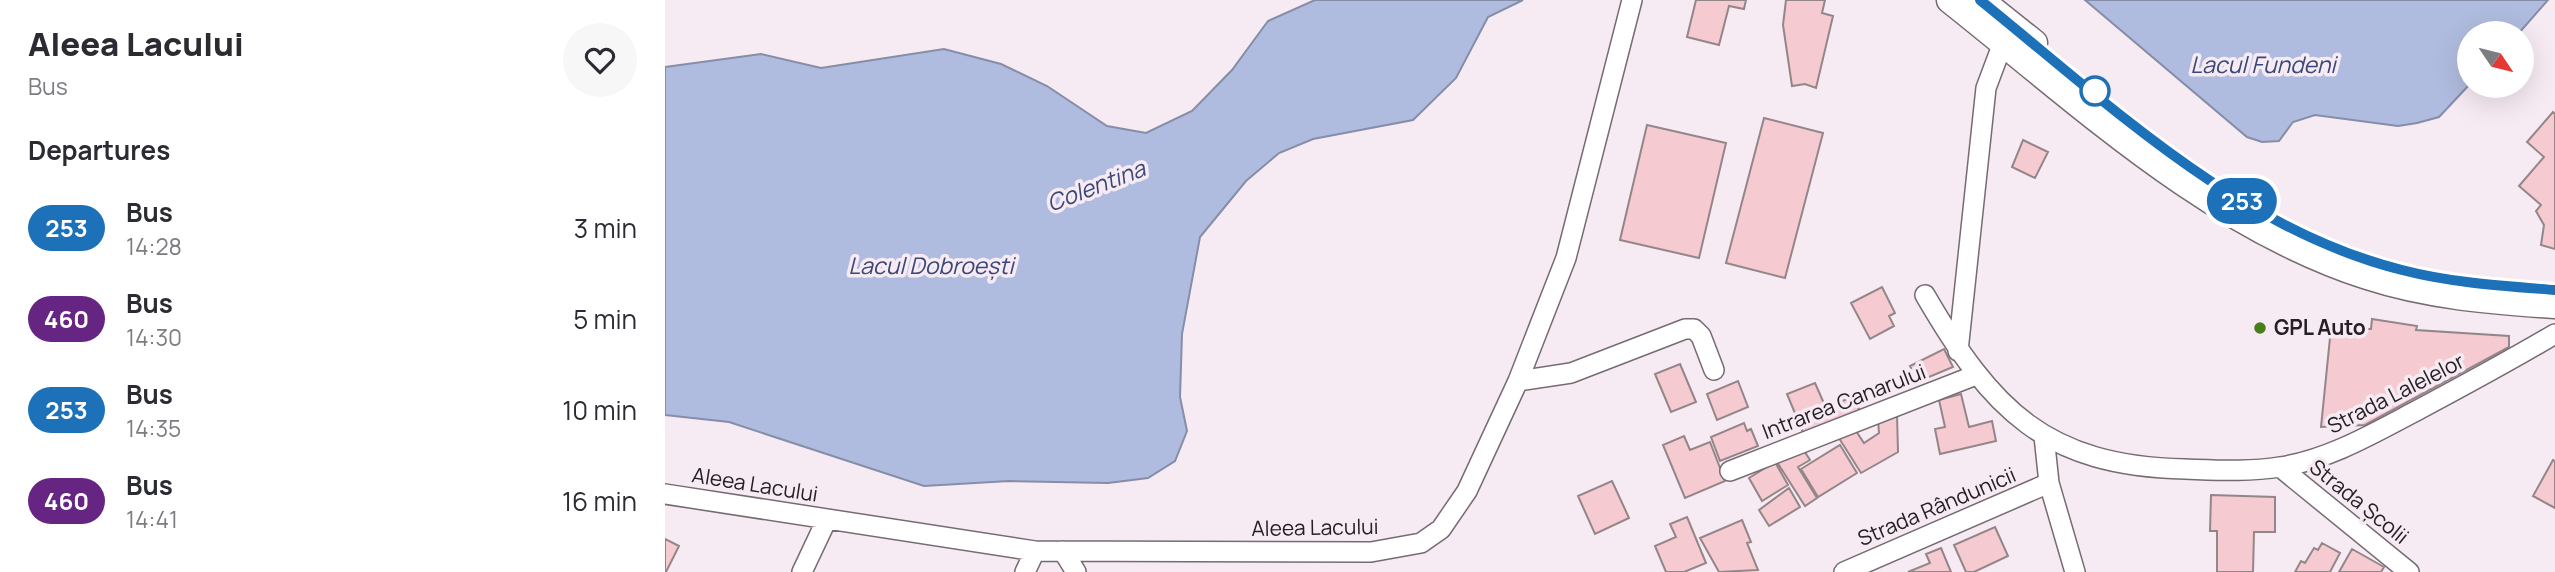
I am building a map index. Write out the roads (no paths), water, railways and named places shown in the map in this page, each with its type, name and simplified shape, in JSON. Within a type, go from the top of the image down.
[{"type":"main road","points":[[1950,0],[2007,33],[2243,202],[2302,234],[2372,261],[2429,276],[2555,290]]},
{"type":"main road","points":[[1980,0],[2007,33],[2201,194],[2281,241],[2330,263],[2399,285],[2456,296],[2555,305]]},
{"type":"street","name":"Aleea Lacului","points":[[665,494],[1035,551],[1371,552],[1421,543],[1441,529],[1454,513],[1518,381],[1566,258],[1632,0]]},
{"type":"street","points":[[1958,351],[1986,88],[2007,33]]},
{"type":"street","name":"Strada Lalelelor","points":[[1925,295],[1958,351],[1976,375],[2044,436],[2083,455],[2133,466],[2224,470],[2280,467],[2367,436],[2555,334]]},
{"type":"street","points":[[1518,381],[1571,373],[1685,329],[1694,329],[1701,336],[1714,370]]},
{"type":"street","name":"Intrarea Canarului","points":[[1730,471],[1976,375]]},
{"type":"street","points":[[2044,436],[2049,483],[2075,572]]},
{"type":"street","name":"Strada Școlii","points":[[2280,467],[2409,572]]},
{"type":"street","name":"Strada Rândunicii","points":[[1844,572],[2049,483]]},
{"type":"street","points":[[802,572],[827,519]]},
{"type":"street","points":[[1024,572],[1035,551]]},
{"type":"street","points":[[1063,551],[1076,572]]},
{"type":"water","name":"Lacul Dobroești","points":[[1315,0],[1523,0],[1488,17],[1456,78],[1413,120],[1313,139],[1279,153],[1246,181],[1200,237],[1182,334],[1180,397],[1187,431],[1175,461],[1148,478],[1108,483],[1009,481],[924,486],[729,422],[665,415],[665,67],[761,54],[821,68],[944,49],[1001,64],[1047,86],[1107,126],[1146,133],[1192,111],[1232,70],[1268,21]]},
{"type":"water","name":"Lacul Fundeni","points":[[2085,0],[2548,0],[2530,21],[2457,21],[2457,98],[2439,117],[2398,126],[2315,115],[2293,122],[2279,141],[2262,142],[2247,137]]},
{"type":"place","name":"GPL Auto","points":[[2260,328]]},
{"type":"water label","name":"Colentina","points":[[1096,186]]}]
